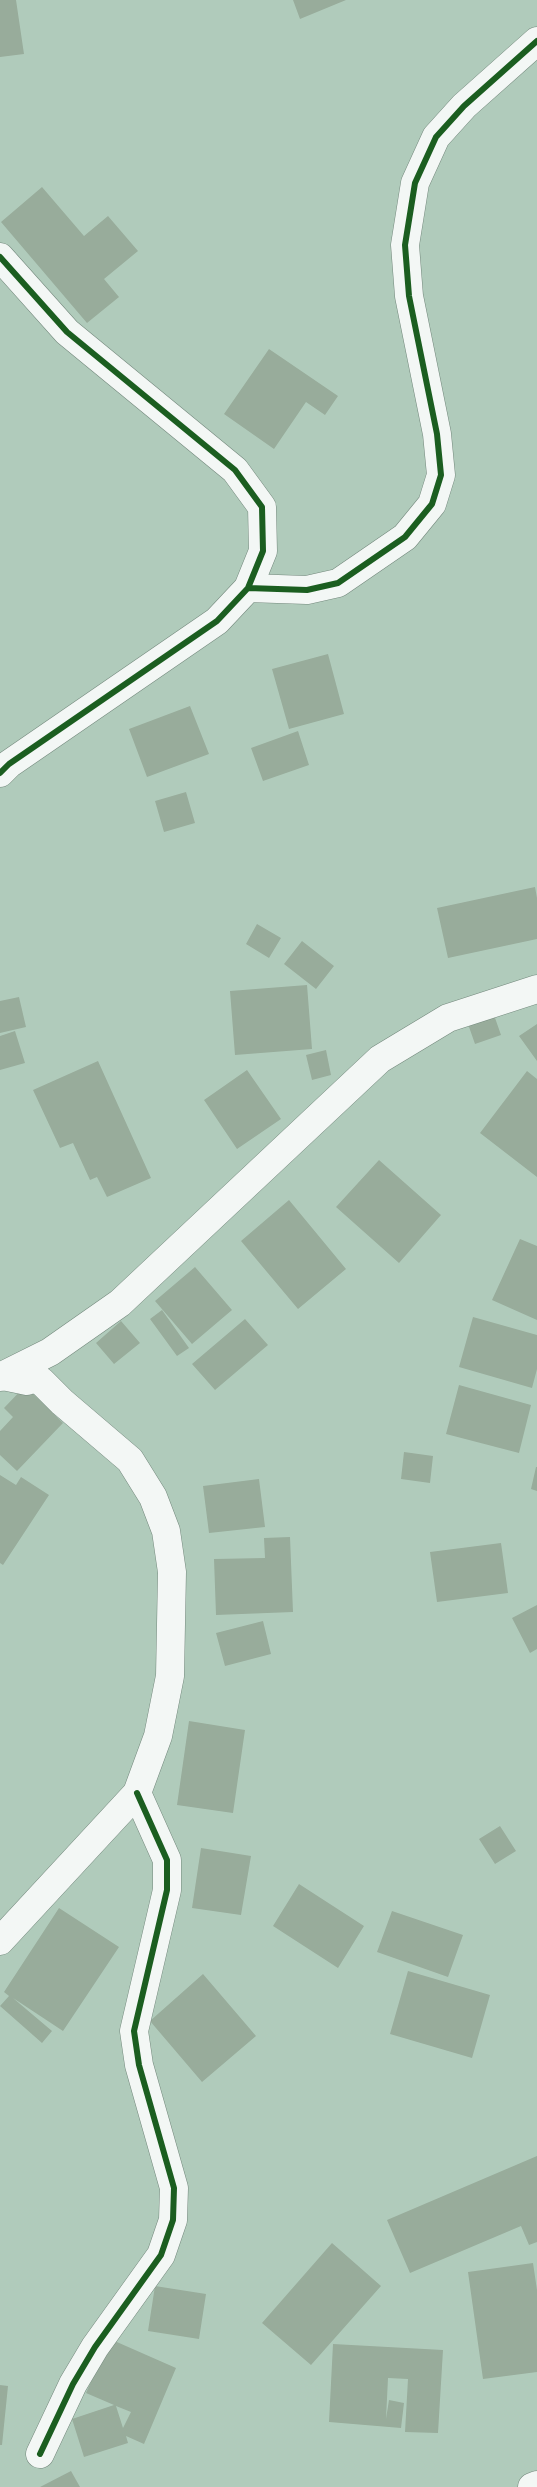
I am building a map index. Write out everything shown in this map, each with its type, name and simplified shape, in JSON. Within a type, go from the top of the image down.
[{"type":"street","points":[[248,588],[307,590],[338,583],[404,536],[432,504],[441,474],[437,434],[409,296],[405,245],[415,184],[436,137],[464,106],[537,42]]},
{"type":"street","points":[[0,257],[67,332],[235,470],[262,507],[263,551],[248,588],[218,621],[9,764],[0,773]]},
{"type":"street","points":[[2,1376],[50,1352],[120,1303],[380,1058],[448,1018],[537,989]]},
{"type":"street","points":[[0,1941],[137,1793],[158,1736],[170,1676],[172,1572],[166,1531],[153,1497],[130,1460],[62,1402],[41,1380],[26,1378],[26,1381],[2,1376]]},
{"type":"street","points":[[40,2454],[73,2384],[95,2347],[161,2255],[173,2220],[174,2188],[139,2065],[134,2032],[167,1890],[167,1860],[137,1793]]},
{"type":"street","points":[[532,2487],[537,2485]]},
{"type":"building","points":[[0,0],[16,0],[24,54],[0,57]]},
{"type":"building","points":[[293,0],[346,0],[300,19]]},
{"type":"building","points":[[42,187],[84,236],[108,216],[138,251],[104,279],[119,297],[87,323],[1,222]]},
{"type":"building","points":[[269,349],[338,396],[325,415],[306,402],[274,449],[224,414]]},
{"type":"building","points":[[328,654],[344,714],[289,729],[272,669]]},
{"type":"building","points":[[190,706],[209,754],[147,777],[129,729]]},
{"type":"building","points":[[298,731],[309,765],[263,781],[251,748]]},
{"type":"building","points":[[186,792],[195,823],[164,832],[155,801]]},
{"type":"building","points":[[535,887],[537,898],[537,939],[448,958],[437,908]]},
{"type":"building","points":[[257,924],[281,938],[269,958],[246,944]]},
{"type":"building","points":[[302,941],[334,966],[316,989],[284,964]]},
{"type":"building","points":[[307,985],[312,1049],[235,1055],[230,991]]},
{"type":"building","points":[[19,997],[26,1027],[0,1033],[0,1001]]},
{"type":"building","points":[[494,1015],[501,1035],[475,1044],[468,1024]]},
{"type":"building","points":[[537,1024],[537,1061],[519,1036]]},
{"type":"building","points":[[15,1031],[25,1063],[0,1070],[0,1036]]},
{"type":"building","points":[[326,1050],[331,1075],[312,1080],[306,1055]]},
{"type":"building","points":[[98,1061],[151,1178],[107,1197],[97,1177],[90,1180],[73,1143],[60,1148],[33,1090]]},
{"type":"building","points":[[247,1070],[281,1119],[237,1149],[204,1100]]},
{"type":"building","points":[[527,1071],[537,1079],[537,1177],[480,1133]]},
{"type":"building","points":[[379,1160],[441,1215],[399,1263],[336,1207]]},
{"type":"building","points":[[289,1200],[346,1269],[298,1309],[241,1241]]},
{"type":"building","points":[[520,1239],[537,1246],[537,1320],[492,1300]]},
{"type":"building","points":[[195,1267],[232,1310],[192,1344],[155,1301]]},
{"type":"building","points":[[162,1310],[189,1348],[177,1356],[150,1319]]},
{"type":"building","points":[[473,1317],[537,1335],[537,1369],[532,1388],[459,1367]]},
{"type":"building","points":[[245,1319],[268,1345],[215,1390],[192,1364]]},
{"type":"building","points":[[121,1321],[140,1343],[114,1364],[96,1343]]},
{"type":"building","points":[[459,1385],[531,1405],[519,1453],[446,1434]]},
{"type":"building","points":[[25,1386],[63,1423],[17,1471],[0,1455],[0,1431],[13,1417],[4,1408]]},
{"type":"building","points":[[404,1452],[433,1456],[430,1483],[401,1479]]},
{"type":"building","points":[[537,1467],[537,1491],[531,1489]]},
{"type":"building","points":[[0,1475],[16,1485],[21,1477],[49,1495],[3,1565],[0,1563]]},
{"type":"building","points":[[259,1479],[265,1527],[209,1533],[203,1486]]},
{"type":"building","points":[[290,1537],[293,1612],[216,1615],[214,1559],[265,1558],[264,1538]]},
{"type":"building","points":[[501,1543],[508,1593],[437,1602],[430,1552]]},
{"type":"building","points":[[537,1605],[537,1649],[530,1653],[512,1618]]},
{"type":"building","points":[[263,1621],[271,1654],[225,1666],[216,1633]]},
{"type":"building","points":[[189,1721],[245,1730],[233,1813],[177,1805]]},
{"type":"building","points":[[500,1826],[516,1851],[495,1864],[479,1839]]},
{"type":"building","points":[[201,1848],[251,1856],[241,1915],[192,1908]]},
{"type":"building","points":[[299,1884],[364,1926],[338,1968],[273,1926]]},
{"type":"building","points":[[59,1908],[119,1947],[63,2031],[13,1998],[52,2031],[42,2043],[0,2006],[9,1996],[4,1992]]},
{"type":"building","points":[[392,1911],[463,1935],[448,1977],[377,1952]]},
{"type":"building","points":[[408,1971],[490,1995],[472,2058],[390,2034]]},
{"type":"building","points":[[203,1974],[256,2036],[202,2082],[150,2021]]},
{"type":"building","points":[[537,2156],[537,2242],[529,2245],[521,2226],[410,2273],[387,2220]]},
{"type":"building","points":[[332,2243],[381,2286],[311,2365],[262,2323]]},
{"type":"building","points":[[533,2263],[537,2290],[537,2372],[483,2379],[468,2272]]},
{"type":"building","points":[[155,2286],[206,2294],[199,2339],[148,2331]]},
{"type":"building","points":[[110,2339],[176,2368],[144,2444],[126,2436],[128,2443],[84,2457],[72,2419],[114,2405],[86,2393]],"holes":[[[116,2406],[131,2412],[123,2428]]]},
{"type":"building","points":[[333,2344],[443,2350],[438,2433],[405,2432],[408,2379],[388,2378],[386,2419],[389,2400],[404,2403],[401,2428],[329,2422]]},
{"type":"building","points":[[0,2385],[8,2386],[2,2445],[0,2445]]},
{"type":"building","points":[[71,2471],[80,2487],[40,2487]]},
{"type":"cycle path","points":[[248,588],[307,590],[338,583],[405,537],[432,504],[441,475],[437,434],[409,296],[405,245],[415,183],[436,137],[464,106],[537,41]]},
{"type":"cycle path","points":[[0,257],[67,332],[235,470],[262,507],[263,551],[248,588],[217,621],[9,764],[0,773]]},
{"type":"cycle path","points":[[40,2454],[73,2384],[95,2347],[161,2255],[173,2220],[174,2188],[139,2065],[134,2031],[167,1890],[167,1860],[137,1793]]}]
